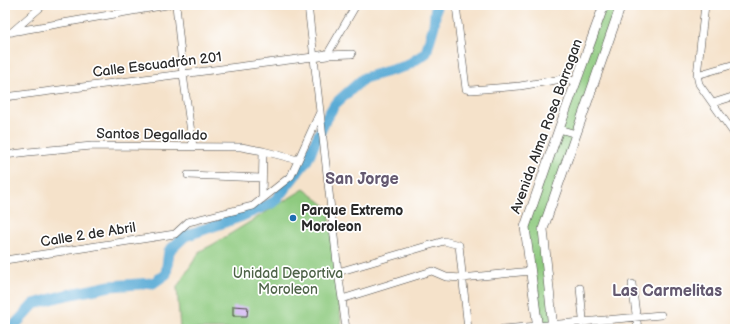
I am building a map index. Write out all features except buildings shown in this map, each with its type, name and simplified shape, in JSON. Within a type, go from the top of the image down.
[{"type":"street","points":[[8,33],[44,5]]},
{"type":"street","points":[[8,33],[167,5]]},
{"type":"street","points":[[176,5],[183,74],[193,147]]},
{"type":"street","points":[[308,5],[338,272],[346,329]]},
{"type":"street","points":[[327,55],[356,5]]},
{"type":"street","points":[[456,5],[466,88],[472,90],[513,86],[568,78],[576,84]]},
{"type":"street","name":"Avenida Alma Rosa Barragan","points":[[538,328],[525,227],[604,5]]},
{"type":"street","name":"Avenida Alma Rosa Barragan","points":[[552,327],[543,229],[621,5]]},
{"type":"street","points":[[705,5],[697,75],[700,84],[735,135]]},
{"type":"street","points":[[313,57],[352,54]]},
{"type":"street","name":"Calle Escuadrón 201","points":[[5,97],[313,57]]},
{"type":"street","points":[[697,75],[735,64]]},
{"type":"street","points":[[713,103],[735,96]]},
{"type":"street","points":[[262,199],[291,176],[320,113]]},
{"type":"street","points":[[559,129],[576,134]]},
{"type":"street","name":"Santos Degallado","points":[[5,155],[92,146],[241,147],[298,160]]},
{"type":"street","points":[[262,199],[263,151]]},
{"type":"street","points":[[188,175],[262,178]]},
{"type":"street","name":"Calle 2 de Abril","points":[[5,260],[175,234],[188,222],[253,206],[262,199]]},
{"type":"street","points":[[338,272],[444,241],[458,245],[468,329]]},
{"type":"street","points":[[342,300],[432,271],[446,277],[462,278],[531,271]]},
{"type":"street","points":[[632,284],[638,329]]},
{"type":"street","points":[[580,288],[584,325]]},
{"type":"street","points":[[503,329],[584,325],[661,315]]},
{"type":"green space","points":[[603,5],[621,5],[543,229],[553,329],[538,329],[526,227]]},
{"type":"green space","name":"Unidad Deportiva Moroleon","points":[[304,189],[329,208],[342,329],[180,329],[177,287],[200,251]]},
{"type":"waterway","points":[[11,329],[34,304],[62,296],[110,286],[153,283],[166,274],[169,251],[185,236],[242,216],[274,202],[307,160],[326,119],[335,104],[364,78],[406,66],[426,53],[434,25],[436,5]]},
{"type":"place","name":"Parque Extremo Moroleon","points":[[293,218]]},
{"type":"district","name":"San Jorge","points":[[362,178]]},
{"type":"district","name":"Las Carmelitas","points":[[667,290]]}]
